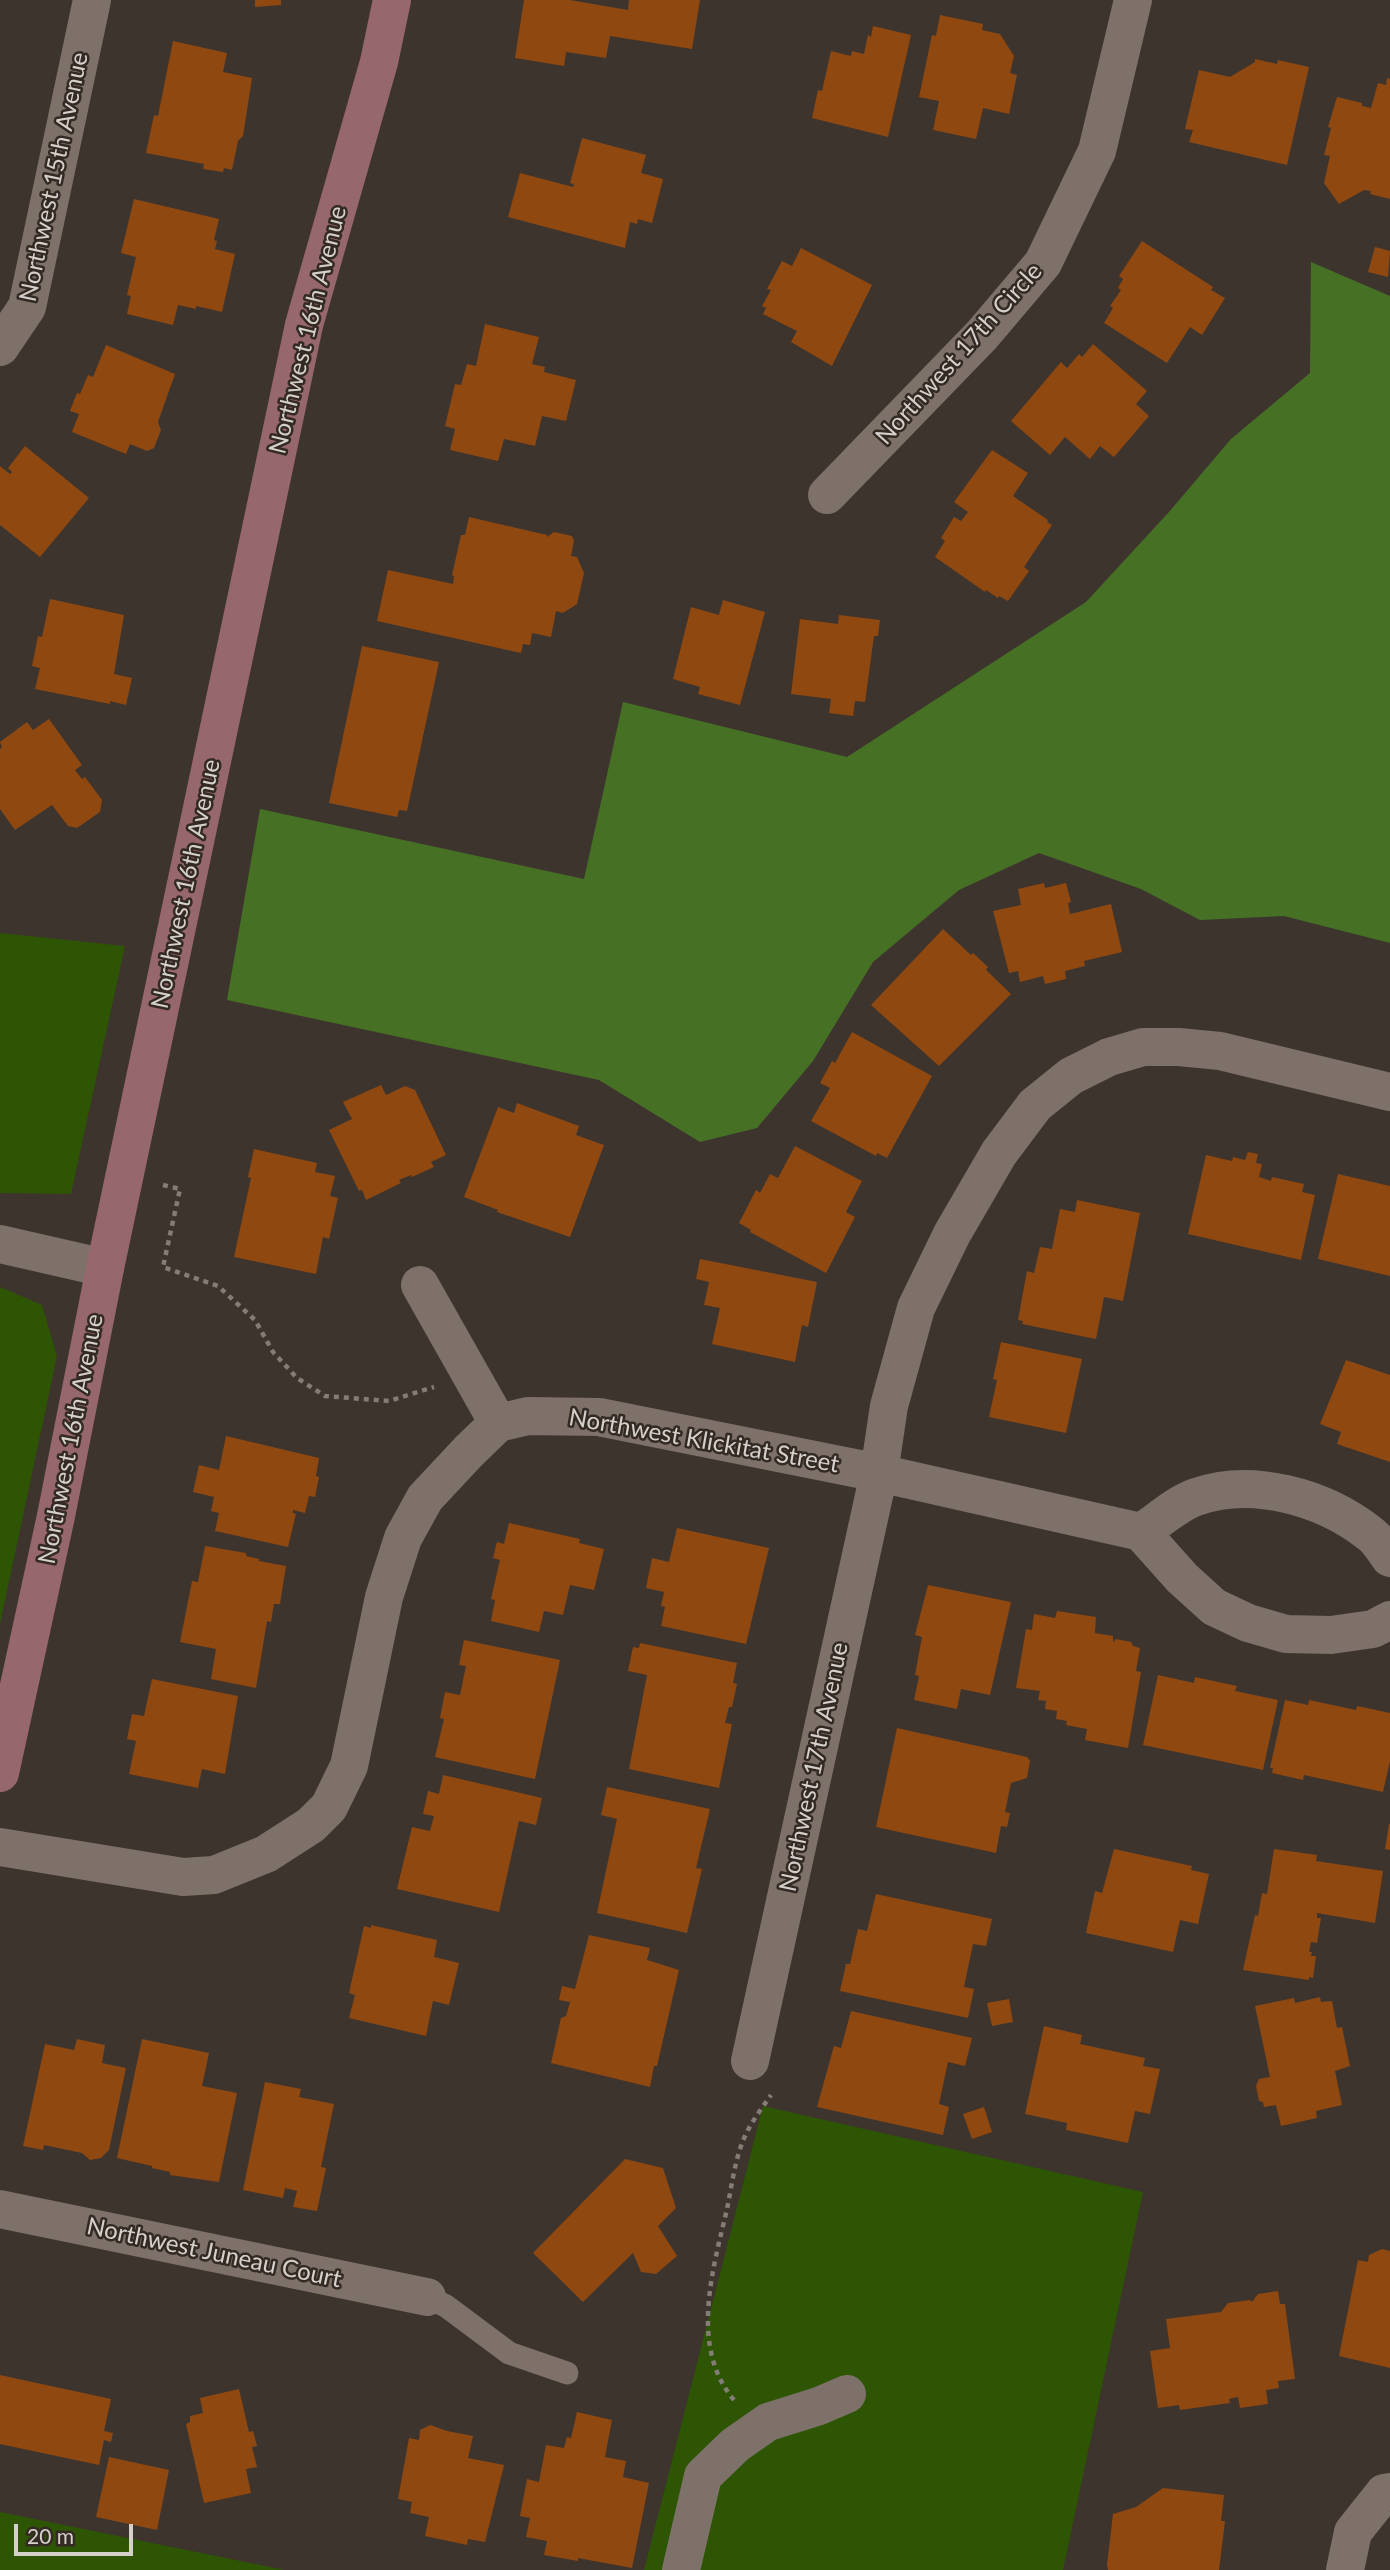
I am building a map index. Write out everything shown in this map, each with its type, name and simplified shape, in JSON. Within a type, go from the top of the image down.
[{"type":"street","name":"Northwest 15th Avenue","points":[[0,347],[27,307],[92,0]]},
{"type":"street","name":"Northwest 16th Avenue","points":[[0,1773],[304,325],[379,62],[392,0]]},
{"type":"street","name":"Northwest 17th Circle","points":[[827,495],[982,335],[1043,264],[1097,151],[1133,0]]},
{"type":"street","name":"Northwest 17th Avenue","points":[[750,2061],[879,1473],[889,1406],[916,1308],[953,1234],[999,1153],[1035,1105],[1071,1076],[1109,1057],[1143,1047],[1220,1051],[1390,1092]]},
{"type":"street","points":[[0,1244],[105,1268]]},
{"type":"street","points":[[0,1847],[183,1877],[214,1875],[267,1854],[311,1825],[329,1807],[349,1766],[384,1597],[403,1538],[425,1498],[454,1465],[498,1423],[420,1285]]},
{"type":"street","name":"Northwest Klickitat Street","points":[[498,1423],[528,1416],[598,1417],[879,1473],[1141,1532]]},
{"type":"street","points":[[1390,1558],[1372,1534],[1335,1510],[1291,1495],[1245,1488],[1195,1497],[1141,1532],[1182,1578],[1214,1608],[1248,1623],[1286,1634],[1331,1635],[1373,1629],[1390,1620]]},
{"type":"street","name":"Northwest Juneau Court","points":[[0,2209],[427,2297]]},
{"type":"street","points":[[681,2570],[704,2476],[734,2445],[768,2422],[847,2394]]},
{"type":"street","points":[[1345,2570],[1353,2532],[1384,2493],[1390,2492]]},
{"type":"lane","points":[[427,2297],[446,2306],[509,2353],[568,2373]]},
{"type":"path","points":[[124,1177],[180,1189],[163,1267],[218,1286],[255,1320],[273,1352],[297,1378],[325,1396],[389,1401],[472,1376]]},
{"type":"path","points":[[750,2061],[784,2077],[744,2138],[708,2291],[710,2350],[722,2387],[758,2429]]},
{"type":"green space","points":[[1311,262],[1390,296],[1390,943],[1284,916],[1200,920],[1141,889],[1039,853],[959,890],[873,962],[813,1061],[757,1128],[700,1142],[599,1080],[227,1000],[260,809],[584,879],[623,702],[847,757],[1086,602],[1169,512],[1231,439],[1310,373]]},
{"type":"green space","points":[[0,933],[125,946],[71,1194],[0,1193]]},
{"type":"green space","points":[[0,1287],[42,1305],[57,1356],[0,1624]]},
{"type":"green space","points":[[763,2106],[1143,2192],[1063,2570],[644,2570]]},
{"type":"green space","points":[[0,2512],[285,2570],[0,2570]]},
{"type":"building","points":[[255,0],[281,0],[281,5],[255,7]]},
{"type":"building","points":[[524,0],[570,0],[628,10],[629,0],[700,0],[692,49],[610,36],[606,58],[566,52],[564,66],[515,58]]},
{"type":"building","points":[[940,15],[983,24],[982,30],[1000,34],[1014,56],[1010,73],[1017,75],[1009,114],[983,108],[976,139],[933,130],[939,101],[919,97],[932,35],[936,36]]},
{"type":"building","points":[[873,26],[911,35],[888,137],[812,118],[818,90],[822,91],[831,51],[851,56],[852,51],[864,54]]},
{"type":"building","points":[[173,41],[227,53],[223,72],[252,78],[243,136],[238,141],[232,170],[224,168],[223,172],[203,169],[204,164],[146,153],[154,115],[158,116]]},
{"type":"building","points":[[1255,59],[1277,64],[1278,60],[1309,67],[1287,165],[1189,142],[1193,130],[1185,129],[1199,70],[1230,77],[1255,62]]},
{"type":"building","points":[[1387,78],[1390,79],[1390,199],[1364,190],[1339,204],[1324,183],[1330,156],[1324,155],[1331,128],[1328,127],[1337,97],[1371,108],[1378,83],[1386,85]]},
{"type":"building","points":[[582,138],[646,155],[641,173],[663,179],[652,223],[638,219],[637,224],[630,222],[625,248],[508,217],[520,173],[573,187],[574,184],[570,183]]},
{"type":"building","points":[[134,199],[219,219],[214,240],[217,241],[215,249],[235,254],[222,312],[178,305],[173,325],[127,314],[131,296],[127,295],[136,257],[121,253]]},
{"type":"building","points":[[1142,241],[1213,287],[1211,290],[1225,298],[1202,335],[1190,327],[1167,363],[1104,323],[1113,308],[1110,306],[1121,290],[1118,288],[1123,279],[1119,276]]},
{"type":"building","points":[[1375,247],[1390,251],[1388,277],[1368,272]]},
{"type":"building","points":[[801,248],[872,285],[832,366],[791,342],[797,331],[763,314],[766,308],[762,306],[771,290],[767,289],[782,261],[792,266]]},
{"type":"building","points":[[485,324],[539,337],[532,364],[545,367],[544,372],[576,380],[566,421],[542,416],[535,446],[504,439],[498,461],[450,450],[455,429],[445,426],[455,384],[461,385],[467,364],[476,366]]},
{"type":"building","points":[[1093,344],[1147,391],[1136,404],[1149,416],[1114,457],[1100,446],[1090,459],[1065,437],[1050,455],[1011,421],[1061,362],[1067,368],[1079,354],[1082,357]]},
{"type":"building","points":[[106,345],[175,374],[158,422],[161,430],[154,448],[147,451],[130,444],[126,454],[72,432],[79,414],[70,411],[77,393],[80,394],[88,375],[93,377]]},
{"type":"building","points":[[25,446],[89,498],[40,557],[0,525],[0,466],[10,474],[12,472],[8,468]]},
{"type":"building","points":[[992,450],[1028,473],[1013,496],[1052,525],[1024,567],[1029,571],[1008,601],[986,590],[985,592],[935,557],[945,541],[941,538],[954,517],[961,521],[968,512],[954,502]]},
{"type":"building","points":[[469,517],[547,537],[554,532],[572,536],[574,541],[571,556],[577,557],[584,573],[577,604],[563,613],[556,611],[551,637],[532,633],[530,645],[523,644],[521,653],[377,621],[388,570],[453,584],[452,575],[461,535],[465,535]]},
{"type":"building","points":[[50,599],[124,615],[114,674],[132,678],[126,705],[35,689],[40,668],[32,666],[38,636],[42,637]]},
{"type":"building","points":[[723,600],[765,612],[740,705],[698,694],[700,687],[673,679],[691,607],[719,615]]},
{"type":"building","points":[[839,615],[880,620],[878,636],[874,636],[865,702],[855,701],[853,716],[829,713],[831,699],[791,694],[800,619],[838,624]]},
{"type":"building","points":[[362,646],[439,662],[407,811],[399,810],[397,817],[329,803]]},
{"type":"building","points":[[49,719],[82,765],[75,770],[82,779],[85,777],[102,800],[100,812],[77,828],[68,826],[52,805],[15,830],[0,809],[0,742],[27,722],[33,730]]},
{"type":"building","points":[[1044,883],[1045,888],[1066,883],[1071,902],[1068,903],[1070,914],[1111,904],[1122,952],[1084,961],[1085,966],[1065,971],[1066,979],[1045,984],[1043,976],[1020,982],[1018,971],[1009,973],[993,911],[1021,905],[1018,889]]},
{"type":"building","points":[[943,929],[988,967],[986,970],[1011,994],[939,1066],[871,1005]]},
{"type":"building","points":[[852,1032],[932,1076],[887,1158],[877,1153],[876,1156],[811,1121],[830,1088],[820,1083]]},
{"type":"building","points":[[381,1085],[386,1095],[405,1086],[415,1090],[446,1155],[431,1162],[434,1167],[399,1180],[401,1183],[366,1200],[329,1130],[352,1119],[343,1102]]},
{"type":"building","points":[[517,1103],[579,1126],[576,1135],[604,1145],[570,1237],[497,1212],[498,1210],[464,1197],[498,1107],[514,1113]]},
{"type":"building","points":[[795,1146],[862,1181],[846,1212],[855,1217],[826,1273],[750,1232],[751,1230],[739,1223],[756,1190],[760,1193],[770,1174],[778,1178]]},
{"type":"building","points":[[254,1149],[317,1163],[315,1172],[335,1176],[330,1196],[338,1198],[329,1239],[323,1237],[316,1274],[234,1257],[251,1178],[248,1177]]},
{"type":"building","points":[[1248,1152],[1258,1154],[1256,1163],[1262,1164],[1259,1177],[1271,1181],[1272,1177],[1304,1184],[1302,1192],[1315,1195],[1301,1260],[1188,1234],[1206,1155],[1232,1161],[1233,1157],[1245,1160]]},
{"type":"building","points":[[1338,1174],[1390,1186],[1390,1276],[1318,1259]]},
{"type":"building","points":[[1077,1200],[1140,1213],[1123,1301],[1104,1297],[1096,1339],[1022,1324],[1023,1321],[1018,1320],[1027,1271],[1034,1273],[1040,1247],[1052,1249],[1060,1209],[1075,1212]]},
{"type":"building","points":[[700,1259],[817,1282],[808,1327],[802,1325],[795,1362],[712,1344],[720,1308],[704,1305],[709,1282],[696,1279]]},
{"type":"building","points":[[1001,1342],[1082,1359],[1066,1433],[989,1417]]},
{"type":"building","points":[[1346,1360],[1390,1375],[1390,1462],[1337,1444],[1341,1432],[1320,1424]]},
{"type":"building","points":[[226,1436],[319,1458],[315,1497],[309,1496],[305,1513],[293,1510],[296,1514],[288,1547],[215,1531],[219,1513],[211,1511],[214,1497],[193,1492],[199,1465],[219,1470]]},
{"type":"building","points":[[509,1523],[580,1539],[579,1543],[604,1549],[594,1590],[570,1585],[563,1615],[544,1611],[539,1632],[491,1621],[495,1600],[491,1599],[500,1560],[493,1558],[497,1542],[504,1544]]},
{"type":"building","points":[[677,1528],[769,1548],[746,1644],[661,1626],[665,1607],[661,1606],[664,1592],[646,1588],[652,1558],[669,1562]]},
{"type":"building","points":[[205,1546],[246,1553],[246,1556],[259,1561],[286,1566],[280,1604],[274,1604],[271,1622],[267,1621],[256,1688],[211,1679],[216,1649],[180,1642],[192,1581],[198,1582]]},
{"type":"building","points":[[928,1585],[1011,1602],[990,1695],[961,1689],[957,1709],[914,1700],[919,1676],[915,1675],[922,1637],[915,1635]]},
{"type":"building","points":[[1057,1611],[1096,1617],[1095,1633],[1113,1636],[1113,1642],[1116,1639],[1131,1642],[1133,1646],[1140,1648],[1136,1671],[1141,1672],[1128,1748],[1085,1740],[1087,1729],[1066,1725],[1067,1721],[1056,1719],[1057,1711],[1045,1709],[1046,1701],[1038,1700],[1040,1691],[1016,1688],[1026,1629],[1032,1630],[1034,1614],[1055,1618]]},
{"type":"building","points":[[464,1640],[560,1660],[535,1779],[435,1757],[444,1719],[440,1718],[445,1692],[460,1695],[466,1666],[459,1665]]},
{"type":"building","points":[[640,1643],[737,1663],[733,1683],[737,1684],[725,1723],[732,1724],[719,1788],[629,1769],[647,1675],[628,1671],[633,1647],[639,1648]]},
{"type":"building","points":[[1158,1675],[1194,1683],[1195,1677],[1237,1686],[1235,1691],[1278,1700],[1263,1770],[1143,1745]]},
{"type":"building","points":[[152,1679],[238,1696],[225,1774],[202,1769],[198,1788],[129,1774],[136,1741],[127,1739],[132,1714],[144,1716]]},
{"type":"building","points":[[1285,1700],[1308,1705],[1309,1700],[1356,1710],[1357,1706],[1390,1713],[1390,1761],[1383,1792],[1304,1775],[1303,1780],[1272,1773],[1273,1768],[1270,1768]]},
{"type":"building","points":[[897,1728],[1027,1757],[1030,1761],[1027,1778],[1011,1783],[1005,1812],[1010,1813],[1007,1827],[1001,1826],[996,1853],[876,1827]]},
{"type":"building","points":[[443,1775],[542,1798],[536,1825],[519,1821],[499,1912],[397,1889],[412,1827],[430,1831],[434,1816],[423,1814],[428,1791],[439,1794]]},
{"type":"building","points":[[607,1787],[710,1809],[696,1868],[702,1869],[687,1933],[597,1913],[617,1819],[601,1815]]},
{"type":"building","points":[[1390,1824],[1390,1850],[1385,1849]]},
{"type":"building","points":[[1114,1849],[1192,1866],[1191,1870],[1209,1874],[1198,1924],[1180,1920],[1173,1952],[1086,1933],[1095,1891],[1102,1893]]},
{"type":"building","points":[[1274,1849],[1317,1855],[1316,1861],[1383,1871],[1375,1923],[1317,1913],[1317,1918],[1321,1918],[1317,1943],[1311,1942],[1309,1952],[1312,1952],[1311,1956],[1316,1956],[1313,1978],[1309,1977],[1309,1980],[1243,1970],[1255,1915],[1258,1916],[1262,1893],[1267,1894]]},
{"type":"building","points":[[876,1894],[992,1919],[986,1946],[973,1944],[964,1987],[974,1989],[968,2018],[840,1991],[858,1929],[867,1931]]},
{"type":"building","points":[[371,1925],[437,1940],[434,1957],[459,1963],[449,2005],[433,2001],[426,2036],[349,2018],[355,1995],[349,1993],[364,1926],[371,1928]]},
{"type":"building","points":[[589,1935],[650,1948],[647,1960],[679,1970],[650,2087],[551,2063],[561,2018],[566,2016],[570,2002],[559,2000],[562,1986],[575,1989]]},
{"type":"building","points":[[1320,1997],[1321,2002],[1332,2001],[1337,2028],[1342,2027],[1350,2066],[1335,2071],[1342,2105],[1316,2111],[1317,2118],[1281,2126],[1276,2105],[1264,2107],[1263,2102],[1259,2101],[1256,2086],[1259,2079],[1270,2077],[1255,2006],[1294,1998],[1295,2003]]},
{"type":"building","points":[[1009,1999],[1013,2022],[992,2026],[987,2003]]},
{"type":"building","points":[[851,2011],[972,2038],[965,2066],[948,2062],[939,2104],[949,2107],[943,2135],[817,2107],[834,2046],[841,2048]]},
{"type":"building","points":[[1044,2026],[1082,2035],[1080,2044],[1145,2058],[1143,2066],[1160,2069],[1150,2114],[1135,2111],[1128,2143],[1066,2130],[1067,2123],[1025,2114]]},
{"type":"building","points":[[77,2039],[105,2045],[102,2063],[126,2068],[109,2150],[101,2158],[90,2160],[82,2153],[44,2145],[43,2150],[23,2146],[45,2044],[74,2050]]},
{"type":"building","points":[[142,2039],[209,2053],[202,2086],[237,2093],[219,2182],[170,2175],[170,2172],[152,2166],[117,2158]]},
{"type":"building","points":[[265,2082],[301,2089],[299,2097],[334,2104],[321,2167],[326,2168],[317,2211],[293,2207],[297,2191],[285,2188],[283,2198],[243,2190]]},
{"type":"building","points":[[984,2107],[992,2132],[972,2139],[963,2114]]},
{"type":"building","points":[[625,2159],[663,2168],[676,2208],[658,2226],[677,2256],[656,2274],[641,2272],[633,2253],[583,2302],[533,2253]]},
{"type":"building","points":[[1382,2249],[1390,2251],[1390,2368],[1339,2356],[1358,2260],[1368,2262],[1369,2255]]},
{"type":"building","points":[[1278,2291],[1280,2304],[1285,2304],[1295,2379],[1278,2381],[1279,2388],[1266,2390],[1268,2404],[1240,2408],[1238,2397],[1229,2399],[1230,2403],[1180,2410],[1179,2405],[1158,2408],[1150,2351],[1170,2348],[1166,2319],[1221,2312],[1228,2303],[1252,2302],[1258,2294]]},
{"type":"building","points":[[0,2375],[111,2399],[104,2431],[113,2433],[111,2442],[104,2440],[99,2465],[0,2444]]},
{"type":"building","points":[[239,2389],[249,2432],[253,2431],[257,2446],[252,2447],[257,2467],[246,2469],[251,2493],[204,2503],[186,2424],[190,2422],[190,2416],[203,2413],[200,2398]]},
{"type":"building","points":[[577,2412],[612,2420],[605,2457],[626,2461],[623,2477],[649,2483],[632,2568],[544,2555],[547,2541],[526,2537],[530,2518],[520,2516],[527,2479],[539,2482],[546,2445],[564,2448],[567,2437],[571,2438]]},
{"type":"building","points":[[430,2425],[473,2436],[468,2458],[504,2465],[485,2542],[468,2539],[467,2545],[425,2536],[429,2517],[410,2513],[412,2502],[398,2499],[409,2438],[419,2440],[420,2430]]},
{"type":"building","points":[[109,2457],[169,2470],[157,2530],[96,2517]]},
{"type":"building","points":[[1163,2488],[1224,2495],[1221,2521],[1225,2521],[1219,2570],[1108,2570],[1113,2514],[1136,2507]]}]
